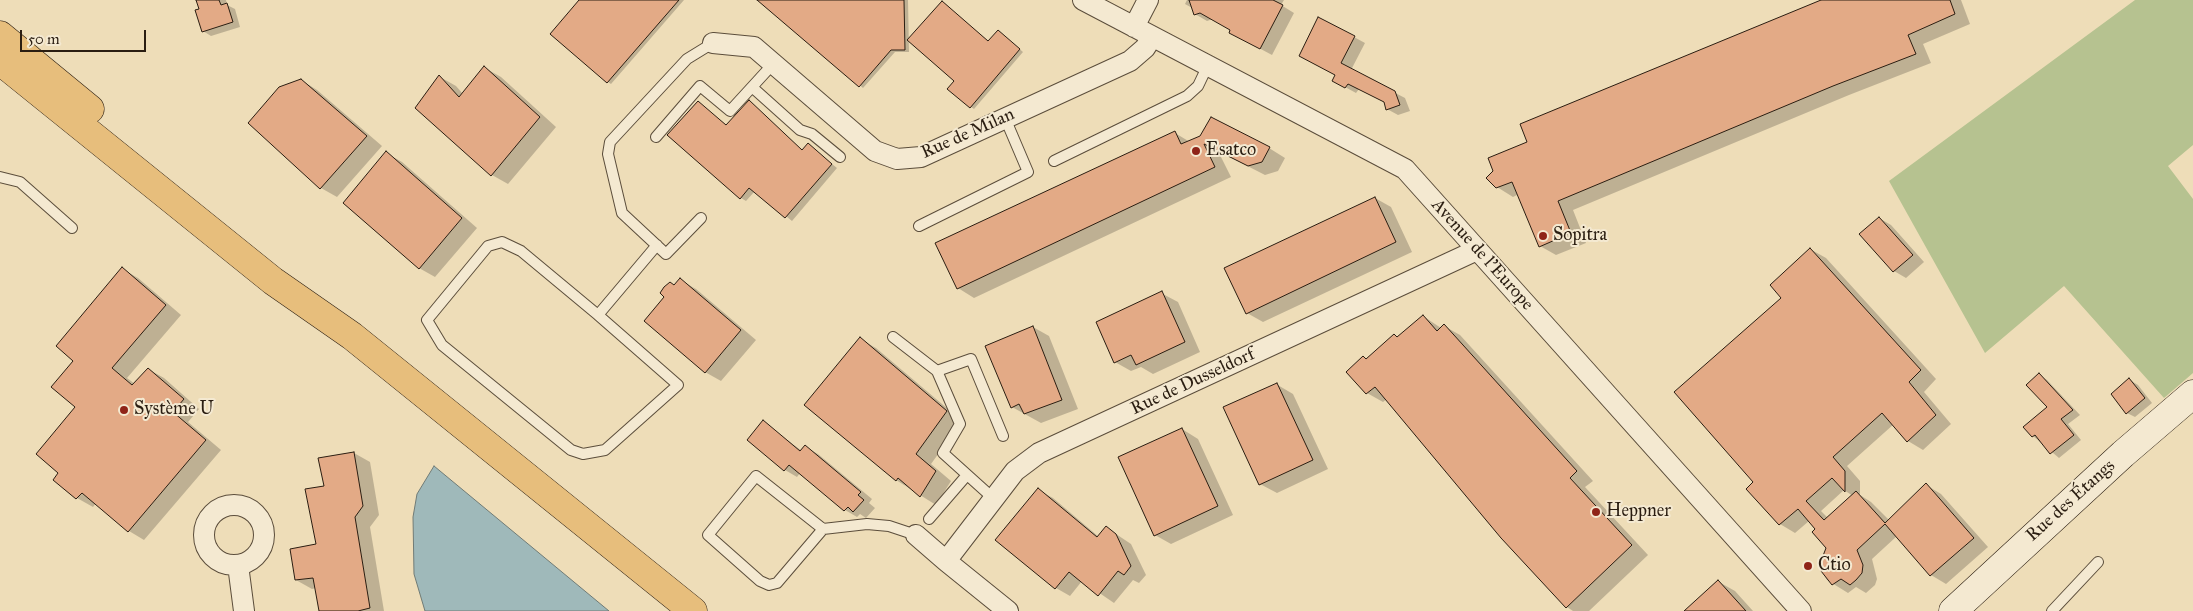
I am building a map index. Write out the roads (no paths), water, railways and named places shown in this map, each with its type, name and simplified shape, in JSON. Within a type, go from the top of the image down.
[{"type":"main road","points":[[0,35],[271,259],[352,336]]},
{"type":"main road","points":[[0,61],[273,281],[352,336],[693,611]]},
{"type":"main road","name":"Rue des Étangs","points":[[1953,611],[2102,473],[2193,394]]},
{"type":"street","name":"Avenue de l'Europe","points":[[1083,0],[1405,169],[1801,611]]},
{"type":"street","points":[[1134,28],[1148,0]]},
{"type":"street","name":"Rue de Milan","points":[[713,43],[754,47],[876,151],[897,159],[921,157],[1130,61],[1145,48],[1152,37]]},
{"type":"street","name":"Rue de Dusseldorf","points":[[946,561],[1015,471],[1039,453],[1477,250]]},
{"type":"street","points":[[916,535],[1008,611]]},
{"type":"street","points":[[238,565],[244,611]]},
{"type":"lane","points":[[701,218],[666,254],[622,213],[608,154],[610,142],[687,59],[713,43]]},
{"type":"lane","points":[[656,137],[700,86],[730,111],[773,64]]},
{"type":"lane","points":[[1054,161],[1187,96],[1198,86],[1208,65]]},
{"type":"lane","points":[[752,87],[800,130],[812,134],[840,157]]},
{"type":"lane","points":[[919,226],[1028,172],[1005,118]]},
{"type":"lane","points":[[0,177],[20,182],[72,228]]},
{"type":"lane","points":[[502,242],[521,251],[549,272],[598,315],[678,385],[605,450],[583,454],[571,450],[442,345],[427,320],[488,246],[502,242]]},
{"type":"lane","points":[[598,315],[657,245]]},
{"type":"lane","points":[[893,337],[937,371],[960,424],[943,454],[994,499]]},
{"type":"lane","points":[[937,371],[971,359],[1003,436]]},
{"type":"lane","points":[[929,519],[967,475]]},
{"type":"lane","points":[[823,529],[756,476],[708,535],[760,581],[769,585],[777,582],[823,529],[867,524],[889,526],[916,535]]},
{"type":"lane","points":[[2052,611],[2098,562]]},
{"type":"water","points":[[434,466],[609,611],[425,611],[414,574],[413,517],[417,494]]},
{"type":"place","name":"Esatco","points":[[1196,151]]},
{"type":"place","name":"Sopitra","points":[[1543,236]]},
{"type":"place","name":"Système U","points":[[124,410]]},
{"type":"place","name":"Heppner","points":[[1596,512]]},
{"type":"place","name":"Ctio","points":[[1808,566]]}]
